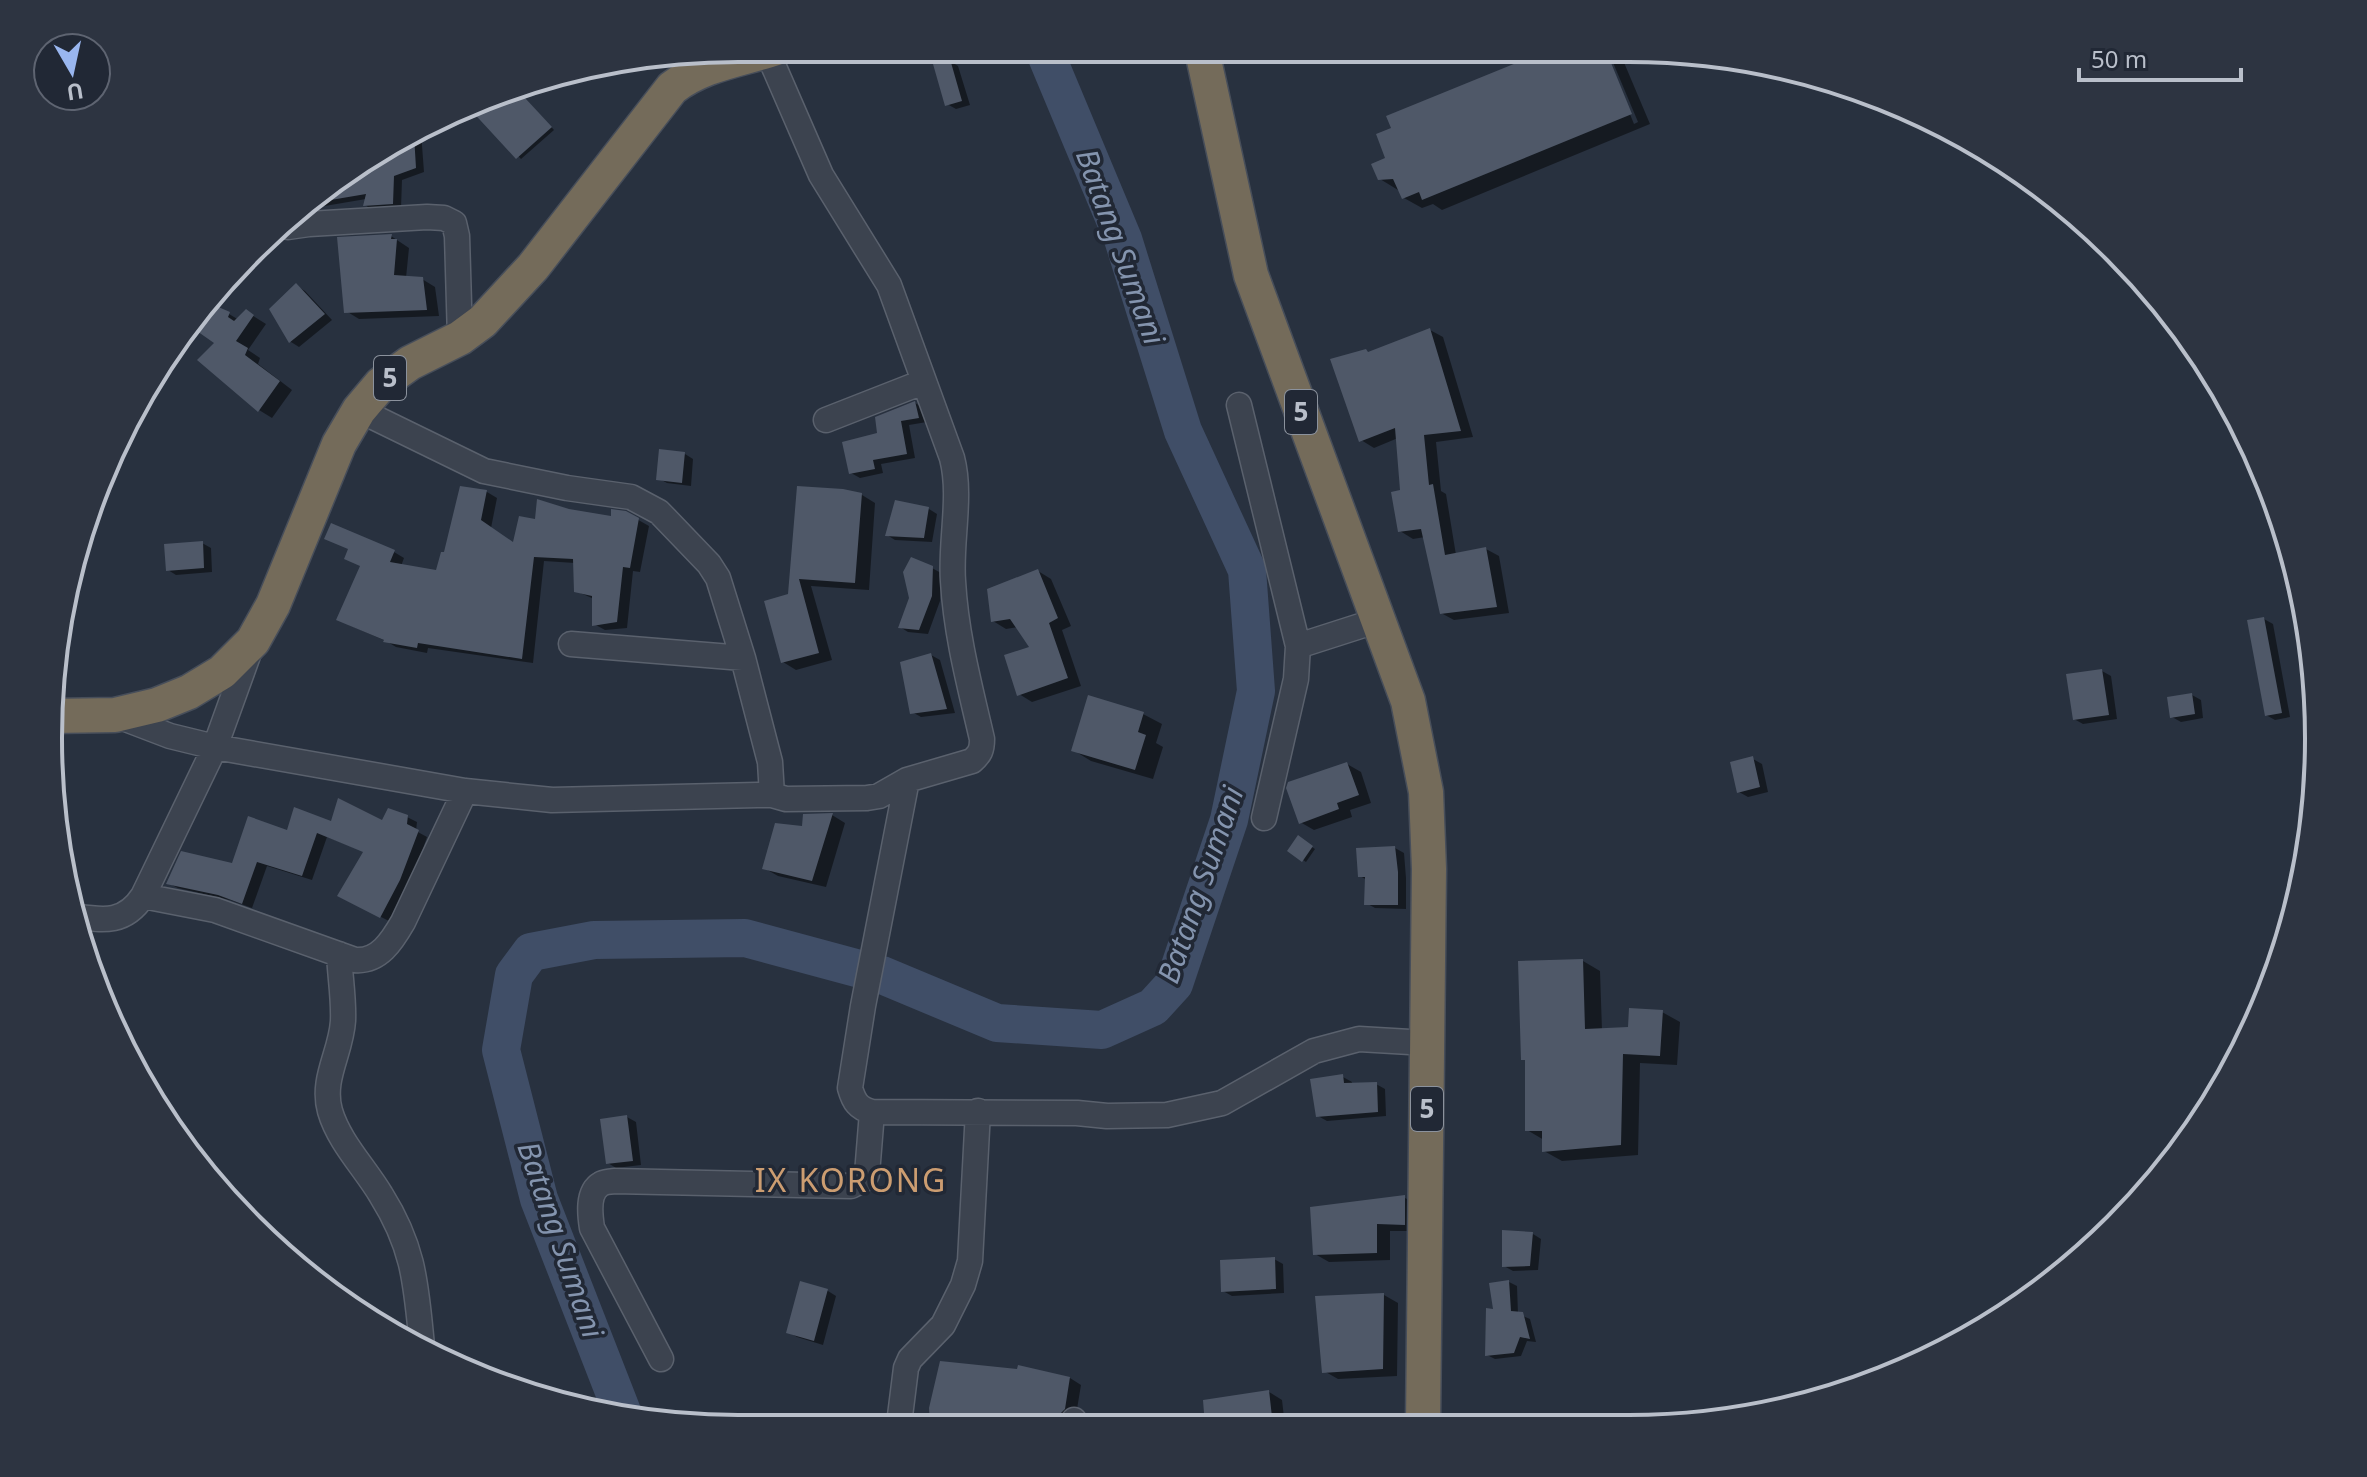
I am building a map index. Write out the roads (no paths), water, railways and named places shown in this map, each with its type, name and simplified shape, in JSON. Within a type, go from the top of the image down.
[{"type":"highway","name":"5","points":[[63,716],[115,715],[157,705],[189,692],[222,672],[253,641],[279,591],[339,444],[359,410],[381,384],[410,363],[460,338],[483,321],[533,267],[672,88],[689,75],[726,62]]},
{"type":"highway","name":"5","points":[[1204,62],[1251,275],[1408,701],[1424,780],[1429,869],[1423,1415]]},
{"type":"street","points":[[115,715],[170,736],[215,747],[465,791],[552,800],[772,795],[786,799],[867,798],[879,796],[907,780],[972,761],[982,749],[982,739],[964,659],[953,582],[955,469],[889,285],[821,175],[777,62]]},
{"type":"street","points":[[305,220],[427,217],[444,218],[454,223],[460,338]]},
{"type":"street","points":[[826,420],[923,382]]},
{"type":"street","points":[[1239,405],[1298,646],[1296,679],[1264,818]]},
{"type":"street","points":[[359,410],[484,471],[631,497],[649,505],[666,519],[713,570],[743,658],[770,762],[772,795]]},
{"type":"street","points":[[1298,646],[1379,620]]},
{"type":"street","points":[[86,918],[117,918],[135,908],[143,896],[215,747],[253,641]]},
{"type":"street","points":[[571,644],[743,658]]},
{"type":"street","points":[[907,780],[850,1088],[853,1100],[860,1108],[872,1112],[1167,1115],[1222,1103],[1314,1051],[1359,1039],[1427,1043]]},
{"type":"street","points":[[143,896],[215,910],[355,960],[368,960],[392,941],[403,922],[465,791]]},
{"type":"street","points":[[339,954],[343,1023],[328,1077],[330,1110],[338,1131],[382,1195],[407,1245],[413,1264],[421,1335]]},
{"type":"street","points":[[900,1415],[910,1359],[943,1325],[963,1285],[970,1261],[978,1111]]},
{"type":"street","points":[[661,1359],[592,1228],[589,1212],[593,1193],[600,1184],[614,1181],[851,1186],[867,1174],[872,1112]]},
{"type":"waterway","name":"Batang Sumani","points":[[619,1404],[539,1199],[501,1050],[514,975],[531,952],[594,940],[745,938],[882,975],[997,1023],[1102,1030],[1153,1007],[1174,984],[1229,820],[1256,691],[1247,570],[1183,431],[1123,239],[1049,62]]},
{"type":"district","name":"IX KORONG","points":[[851,1181]]}]
